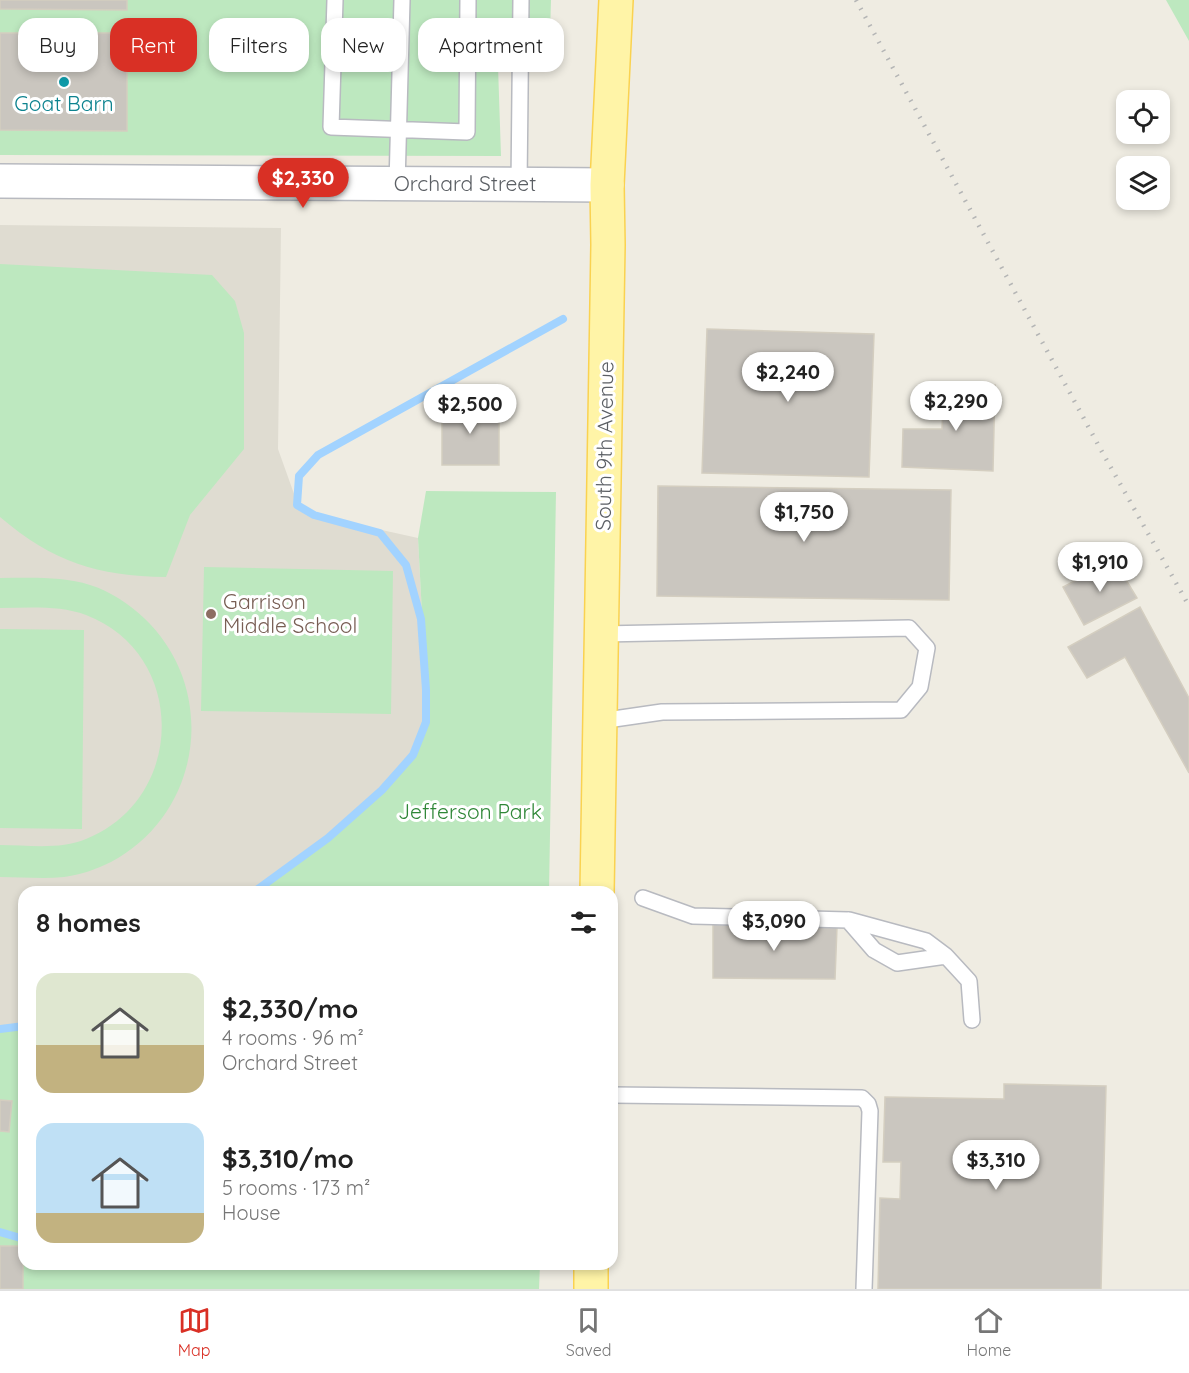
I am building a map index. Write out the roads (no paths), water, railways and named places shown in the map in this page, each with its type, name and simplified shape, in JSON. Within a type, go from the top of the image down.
[{"type":"main road","name":"South 9th Avenue","points":[[597,886],[608,245],[607,185],[616,0]]},
{"type":"main road","points":[[591,1270],[591,1289]]},
{"type":"street","name":"Orchard Street","points":[[0,181],[607,185]]},
{"type":"lane","points":[[335,0],[331,127],[466,132],[468,0]]},
{"type":"lane","points":[[398,184],[402,0]]},
{"type":"lane","points":[[519,184],[521,0]]},
{"type":"lane","points":[[600,721],[662,712],[901,710],[920,687],[927,648],[909,628],[602,634]]},
{"type":"lane","points":[[643,898],[693,916],[848,920],[926,941],[946,956],[969,981],[972,1020]]},
{"type":"lane","points":[[848,920],[874,950],[897,963],[946,956]]},
{"type":"lane","points":[[618,1095],[862,1098],[868,1104],[870,1111],[864,1289]]},
{"type":"waterway","points":[[262,886],[328,838],[382,790],[413,755],[426,722],[421,619],[406,565],[380,533],[314,515],[297,505],[299,476],[318,455],[563,319]]},
{"type":"waterway","points":[[0,1029],[18,1027]]},
{"type":"waterway","points":[[0,1232],[18,1237]]},
{"type":"railway","points":[[856,0],[1101,450],[1189,606]]},
{"type":"place","name":"Goat Barn","points":[[64,82]]},
{"type":"place","name":"Garrison Middle School","points":[[211,614]]},
{"type":"park label","name":"Jefferson Park","points":[[470,812]]}]
